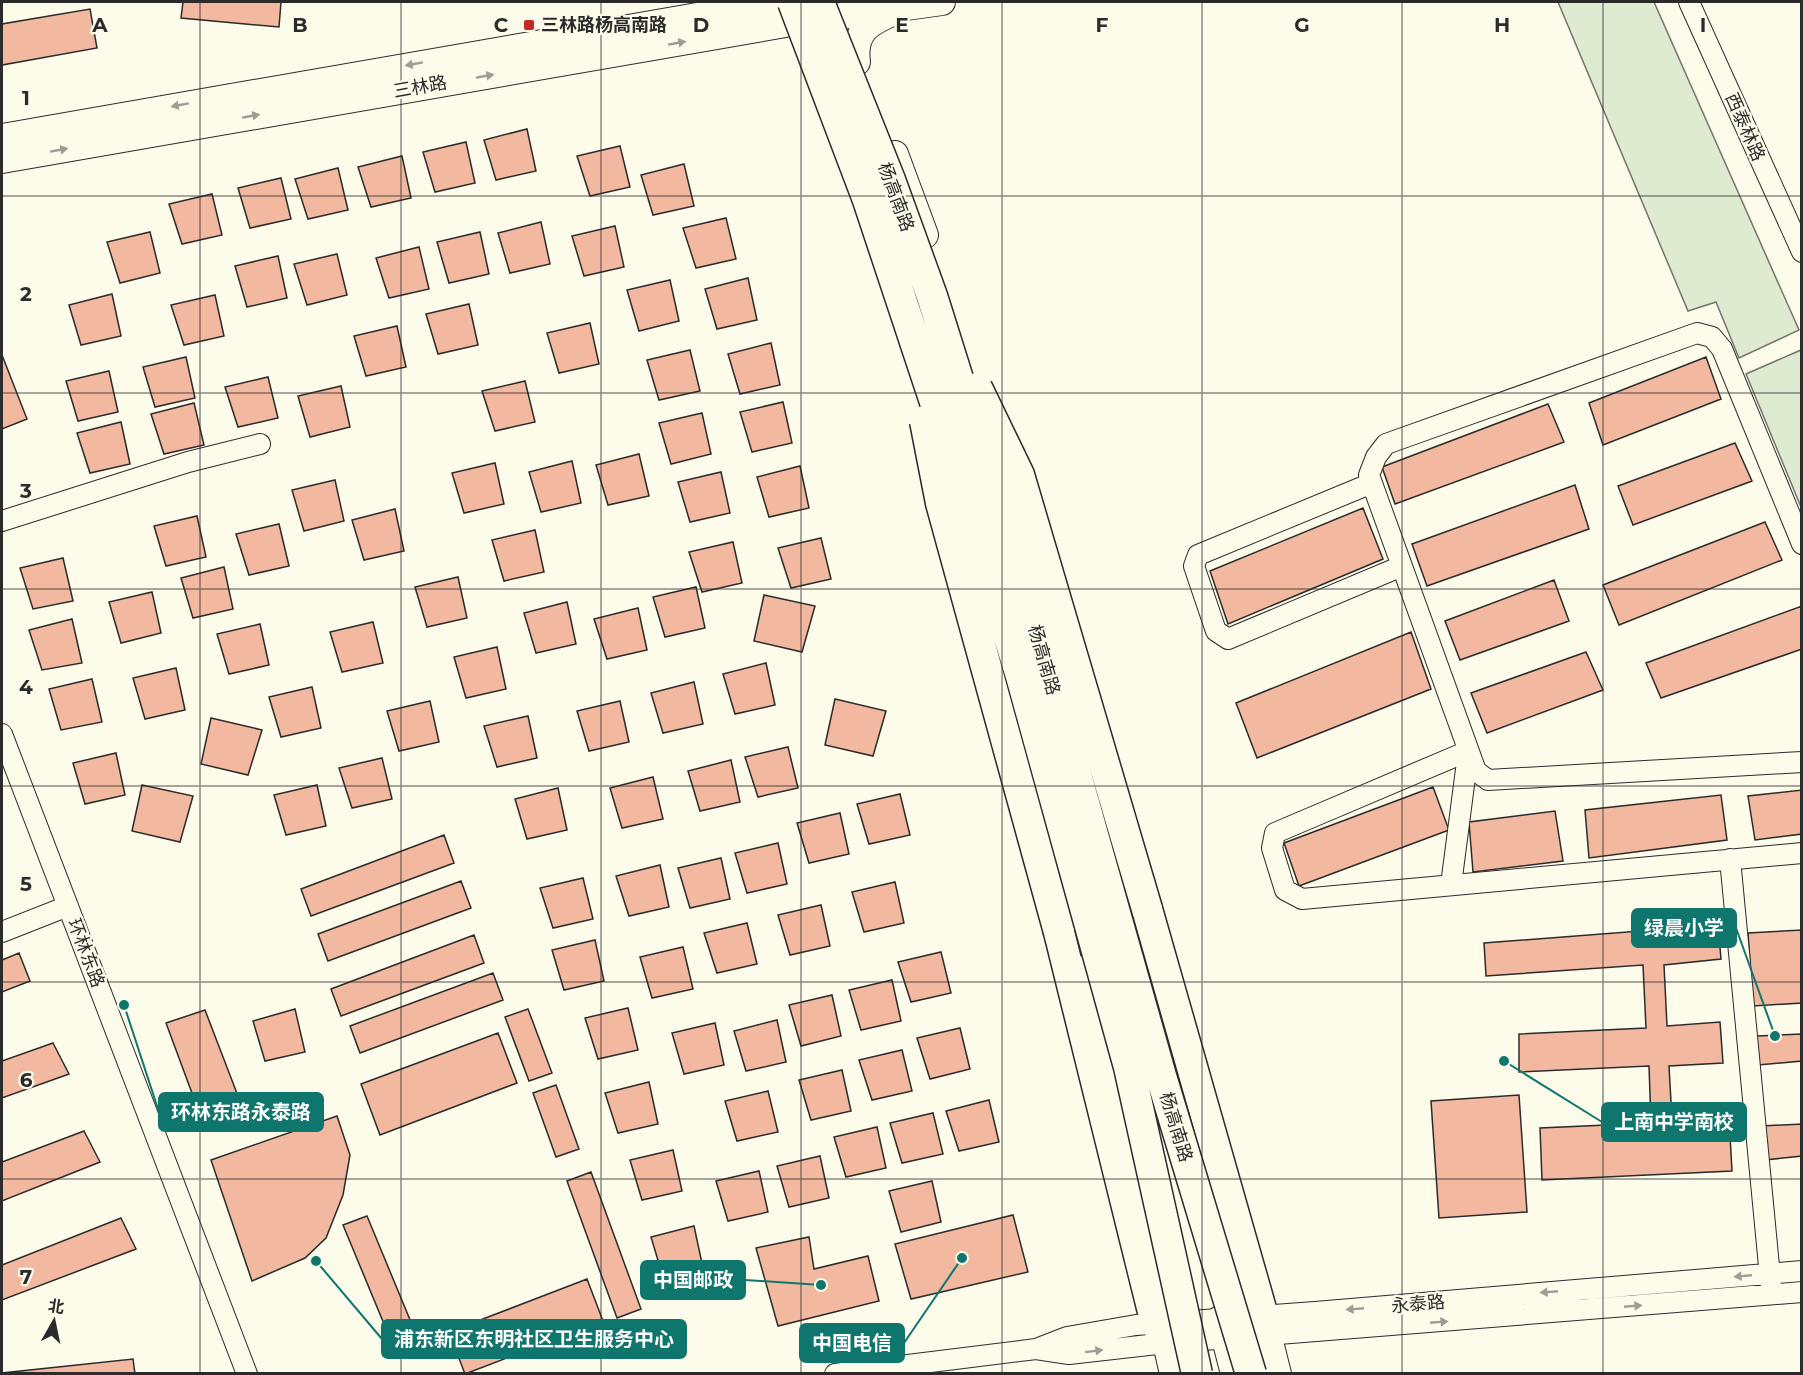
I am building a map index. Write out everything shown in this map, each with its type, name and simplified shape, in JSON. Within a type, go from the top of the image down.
[{"type":"highway","name":"杨高南路","points":[[830,6],[890,180],[939,298],[1161,1076],[1251,1374]]},
{"type":"highway","name":"杨高南路","points":[[786,7],[868,200],[898,312],[956,465],[1017,665],[1129,1067],[1197,1374]]},
{"type":"highway","points":[[939,298],[1019,475],[1147,909],[1261,1323]]},
{"type":"highway","points":[[898,312],[941,503],[1059,932],[1105,1119],[1166,1330]]},
{"type":"main road","points":[[678,18],[720,2]]},
{"type":"main road","name":"三林路","points":[[2,137],[678,18],[786,7],[909,6],[942,2]]},
{"type":"main road","name":"杨高南路","points":[[830,6],[857,62],[911,192],[939,298],[1023,530],[1278,1374]]},
{"type":"main road","points":[[857,62],[857,41],[862,33],[877,20],[909,6]]},
{"type":"main road","name":"三林路","points":[[2,160],[786,7]]},
{"type":"main road","points":[[898,312],[939,298]]},
{"type":"main road","name":"杨高南路","points":[[898,312],[982,604],[1113,1078],[1166,1330],[1173,1374]]},
{"type":"main road","points":[[1105,1119],[1113,1078]]},
{"type":"main road","points":[[1166,1330],[1215,1330],[1261,1323]]},
{"type":"main road","points":[[1215,1330],[1218,1374]]},
{"type":"main road","points":[[1215,1330],[1234,1374]]},
{"type":"street","name":"西泰林路","points":[[1689,2],[1802,252]]},
{"type":"street","points":[[1802,544],[1722,349],[1712,338],[1697,333],[1386,444],[1376,457],[1369,475],[1468,751],[1476,771],[1488,780],[1802,762]]},
{"type":"street","points":[[2,521],[188,462],[260,444]]},
{"type":"street","points":[[1372,483],[1198,555],[1194,566],[1216,631],[1228,639],[1402,566]]},
{"type":"street","name":"环林东路","points":[[2,734],[247,1374]]},
{"type":"street","points":[[1468,751],[1275,833],[1272,848],[1285,890],[1302,899],[1802,853]]},
{"type":"street","points":[[1451,885],[1468,751]]},
{"type":"street","points":[[1730,859],[1772,1294]]},
{"type":"street","points":[[2,932],[68,906]]},
{"type":"street","name":"永泰路","points":[[1261,1323],[1802,1271]]},
{"type":"street","name":"永泰路","points":[[1261,1323],[1802,1292]]},
{"type":"street","points":[[835,1374],[1036,1349],[1067,1337],[1136,1325],[1166,1330]]},
{"type":"green space","points":[[1558,2],[1654,2],[1799,330],[1739,358],[1716,302],[1688,311]]},
{"type":"green space","points":[[1801,350],[1801,507],[1746,374]]},
{"type":"building","points":[[183,2],[281,2],[279,27],[181,18]]},
{"type":"building","points":[[90,9],[97,48],[2,65],[2,24]]},
{"type":"building","points":[[527,129],[536,171],[496,180],[484,140]]},
{"type":"building","points":[[466,142],[475,183],[435,192],[423,152]]},
{"type":"building","points":[[620,146],[630,187],[590,196],[577,156]]},
{"type":"building","points":[[402,156],[411,198],[371,207],[358,167]]},
{"type":"building","points":[[684,164],[694,206],[653,215],[641,175]]},
{"type":"building","points":[[338,168],[348,210],[308,219],[295,179]]},
{"type":"building","points":[[281,178],[291,219],[250,228],[238,188]]},
{"type":"building","points":[[212,194],[222,235],[182,244],[169,204]]},
{"type":"building","points":[[726,218],[736,259],[696,268],[683,228]]},
{"type":"building","points":[[541,222],[550,264],[510,273],[498,233]]},
{"type":"building","points":[[615,226],[624,267],[584,276],[572,236]]},
{"type":"building","points":[[150,232],[160,273],[120,283],[107,242]]},
{"type":"building","points":[[480,232],[489,274],[449,283],[437,242]]},
{"type":"building","points":[[419,247],[429,289],[389,298],[376,258]]},
{"type":"building","points":[[337,254],[347,295],[307,305],[294,264]]},
{"type":"building","points":[[278,256],[287,298],[247,307],[235,266]]},
{"type":"building","points":[[748,278],[757,320],[717,329],[705,289]]},
{"type":"building","points":[[670,280],[679,321],[639,331],[627,290]]},
{"type":"building","points":[[112,294],[121,336],[81,345],[69,305]]},
{"type":"building","points":[[215,295],[224,336],[184,345],[171,305]]},
{"type":"building","points":[[469,304],[478,345],[438,354],[426,314]]},
{"type":"building","points":[[590,323],[599,364],[559,373],[547,333]]},
{"type":"building","points":[[397,326],[406,367],[366,376],[354,336]]},
{"type":"building","points":[[771,343],[780,385],[740,394],[728,354]]},
{"type":"building","points":[[690,350],[700,391],[659,400],[647,360]]},
{"type":"building","points":[[2,355],[27,419],[2,429]]},
{"type":"building","points":[[186,357],[195,398],[155,407],[143,367]]},
{"type":"building","points":[[1706,357],[1721,399],[1603,445],[1589,403]]},
{"type":"building","points":[[109,371],[118,412],[78,421],[66,381]]},
{"type":"building","points":[[268,377],[278,418],[238,427],[225,387]]},
{"type":"building","points":[[525,381],[535,422],[495,431],[482,391]]},
{"type":"building","points":[[341,386],[350,427],[310,437],[298,396]]},
{"type":"building","points":[[783,402],[792,443],[752,452],[740,412]]},
{"type":"building","points":[[194,403],[204,445],[164,454],[151,414]]},
{"type":"building","points":[[1548,404],[1564,442],[1395,504],[1382,467]]},
{"type":"building","points":[[702,413],[711,454],[671,464],[659,423]]},
{"type":"building","points":[[121,422],[130,464],[90,473],[77,433]]},
{"type":"building","points":[[1735,443],[1752,481],[1633,525],[1618,486]]},
{"type":"building","points":[[639,454],[649,496],[608,505],[596,465]]},
{"type":"building","points":[[572,461],[581,503],[541,512],[529,472]]},
{"type":"building","points":[[495,463],[504,504],[464,513],[452,473]]},
{"type":"building","points":[[800,466],[809,508],[769,517],[757,477]]},
{"type":"building","points":[[721,472],[730,513],[690,522],[678,482]]},
{"type":"building","points":[[335,480],[344,521],[304,531],[292,490]]},
{"type":"building","points":[[1575,485],[1589,529],[1427,586],[1412,544]]},
{"type":"building","points":[[1363,508],[1383,559],[1228,624],[1210,571]]},
{"type":"building","points":[[395,509],[404,551],[364,560],[352,520]]},
{"type":"building","points":[[197,516],[206,557],[166,566],[154,526]]},
{"type":"building","points":[[1765,522],[1782,560],[1619,625],[1603,585]]},
{"type":"building","points":[[279,524],[289,566],[249,575],[236,534]]},
{"type":"building","points":[[535,530],[544,572],[504,581],[492,540]]},
{"type":"building","points":[[821,538],[831,579],[791,588],[778,548]]},
{"type":"building","points":[[733,542],[742,583],[702,592],[689,552]]},
{"type":"building","points":[[63,558],[73,601],[33,609],[20,568]]},
{"type":"building","points":[[224,567],[233,609],[193,618],[181,578]]},
{"type":"building","points":[[458,577],[467,618],[427,627],[415,587]]},
{"type":"building","points":[[1554,580],[1569,621],[1460,660],[1445,621]]},
{"type":"building","points":[[696,587],[705,628],[665,637],[653,597]]},
{"type":"building","points":[[152,592],[161,633],[121,643],[109,602]]},
{"type":"building","points":[[764,595],[815,606],[802,652],[754,641]]},
{"type":"building","points":[[567,602],[576,644],[536,653],[524,613]]},
{"type":"building","points":[[1802,606],[1802,649],[1661,698],[1646,663]]},
{"type":"building","points":[[638,608],[647,650],[607,659],[594,619]]},
{"type":"building","points":[[72,619],[82,663],[42,670],[29,630]]},
{"type":"building","points":[[373,622],[383,663],[342,672],[330,632]]},
{"type":"building","points":[[260,624],[269,665],[229,674],[217,634]]},
{"type":"building","points":[[1411,632],[1431,689],[1257,758],[1236,703]]},
{"type":"building","points":[[497,647],[506,689],[466,698],[454,657]]},
{"type":"building","points":[[1586,652],[1603,690],[1487,733],[1471,693]]},
{"type":"building","points":[[766,663],[775,705],[735,714],[723,674]]},
{"type":"building","points":[[176,668],[185,710],[145,719],[133,678]]},
{"type":"building","points":[[92,679],[102,722],[61,730],[49,689]]},
{"type":"building","points":[[694,682],[703,724],[663,733],[651,693]]},
{"type":"building","points":[[312,687],[321,728],[281,737],[269,697]]},
{"type":"building","points":[[835,699],[886,711],[873,756],[825,745]]},
{"type":"building","points":[[430,701],[439,742],[399,751],[387,711]]},
{"type":"building","points":[[620,701],[629,742],[589,751],[577,711]]},
{"type":"building","points":[[528,716],[537,758],[497,767],[484,726]]},
{"type":"building","points":[[211,718],[262,730],[248,775],[201,764]]},
{"type":"building","points":[[788,747],[798,788],[758,797],[745,757]]},
{"type":"building","points":[[116,753],[125,795],[85,804],[73,763]]},
{"type":"building","points":[[382,758],[392,799],[352,808],[339,768]]},
{"type":"building","points":[[731,760],[740,802],[700,811],[688,771]]},
{"type":"building","points":[[653,777],[663,819],[622,828],[610,788]]},
{"type":"building","points":[[142,785],[193,796],[180,842],[132,831]]},
{"type":"building","points":[[317,785],[326,826],[286,835],[274,795]]},
{"type":"building","points":[[1433,787],[1449,830],[1299,886],[1284,843]]},
{"type":"building","points":[[558,788],[567,830],[527,839],[515,799]]},
{"type":"building","points":[[1802,790],[1802,834],[1755,840],[1748,796]]},
{"type":"building","points":[[900,794],[910,835],[869,844],[857,804]]},
{"type":"building","points":[[1721,795],[1727,840],[1589,858],[1585,810]]},
{"type":"building","points":[[1555,811],[1563,861],[1473,872],[1469,822]]},
{"type":"building","points":[[840,813],[849,854],[809,863],[797,823]]},
{"type":"building","points":[[444,835],[454,863],[311,916],[301,889]]},
{"type":"building","points":[[778,843],[787,884],[747,893],[735,853]]},
{"type":"building","points":[[721,858],[730,899],[690,908],[678,868]]},
{"type":"building","points":[[660,865],[669,907],[629,916],[616,876]]},
{"type":"building","points":[[583,878],[593,919],[553,928],[540,888]]},
{"type":"building","points":[[461,881],[471,908],[328,961],[318,934]]},
{"type":"building","points":[[895,882],[904,923],[864,932],[852,892]]},
{"type":"building","points":[[821,905],[830,946],[790,955],[778,915]]},
{"type":"building","points":[[747,923],[757,964],[717,973],[704,933]]},
{"type":"building","points":[[1718,925],[1721,959],[1664,965],[1667,1026],[1720,1022],[1723,1063],[1669,1066],[1672,1120],[1729,1118],[1732,1171],[1542,1180],[1540,1128],[1651,1123],[1649,1066],[1519,1072],[1519,1034],[1646,1028],[1643,965],[1486,976],[1484,943]]},
{"type":"building","points":[[1802,930],[1802,1003],[1753,1006],[1748,933]]},
{"type":"building","points":[[474,935],[484,963],[341,1016],[331,989]]},
{"type":"building","points":[[595,940],[604,981],[564,990],[552,950]]},
{"type":"building","points":[[683,947],[693,989],[652,998],[640,957]]},
{"type":"building","points":[[941,952],[951,993],[911,1002],[898,962]]},
{"type":"building","points":[[19,953],[30,981],[2,992],[2,960]]},
{"type":"building","points":[[493,973],[503,1000],[360,1053],[350,1026]]},
{"type":"building","points":[[892,980],[901,1021],[861,1030],[849,990]]},
{"type":"building","points":[[832,995],[841,1036],[801,1046],[789,1005]]},
{"type":"building","points":[[628,1008],[638,1050],[598,1059],[585,1018]]},
{"type":"building","points":[[295,1009],[305,1052],[265,1061],[253,1021]]},
{"type":"building","points":[[528,1009],[552,1073],[529,1081],[505,1017]]},
{"type":"building","points":[[205,1010],[238,1096],[199,1112],[166,1023]]},
{"type":"building","points":[[777,1020],[786,1062],[746,1071],[734,1031]]},
{"type":"building","points":[[715,1023],[724,1065],[684,1074],[672,1033]]},
{"type":"building","points":[[960,1028],[970,1069],[930,1079],[917,1038]]},
{"type":"building","points":[[498,1033],[517,1083],[380,1135],[361,1084]]},
{"type":"building","points":[[1802,1034],[1802,1061],[1758,1065],[1757,1036]]},
{"type":"building","points":[[53,1043],[69,1074],[2,1098],[2,1061]]},
{"type":"building","points":[[902,1050],[912,1091],[872,1100],[859,1060]]},
{"type":"building","points":[[842,1070],[851,1111],[811,1120],[799,1080]]},
{"type":"building","points":[[649,1082],[658,1124],[618,1133],[605,1093]]},
{"type":"building","points":[[556,1085],[579,1149],[556,1157],[533,1093]]},
{"type":"building","points":[[768,1091],[778,1132],[737,1141],[725,1101]]},
{"type":"building","points":[[1519,1095],[1527,1212],[1439,1218],[1431,1101]]},
{"type":"building","points":[[989,1100],[999,1142],[959,1151],[946,1111]]},
{"type":"building","points":[[933,1113],[943,1154],[902,1163],[890,1123]]},
{"type":"building","points":[[337,1116],[350,1155],[343,1195],[326,1238],[305,1258],[252,1281],[211,1160]]},
{"type":"building","points":[[1802,1124],[1802,1156],[1765,1160],[1761,1126]]},
{"type":"building","points":[[877,1127],[886,1168],[846,1177],[834,1137]]},
{"type":"building","points":[[84,1131],[100,1162],[2,1201],[2,1162]]},
{"type":"building","points":[[673,1150],[682,1191],[642,1200],[630,1160]]},
{"type":"building","points":[[820,1156],[829,1198],[789,1207],[777,1166]]},
{"type":"building","points":[[759,1171],[768,1212],[728,1221],[716,1181]]},
{"type":"building","points":[[591,1172],[641,1309],[617,1318],[567,1181]]},
{"type":"building","points":[[932,1181],[941,1222],[901,1232],[889,1191]]},
{"type":"building","points":[[1013,1215],[1028,1272],[911,1299],[895,1244]]},
{"type":"building","points":[[367,1216],[418,1339],[394,1348],[343,1225]]},
{"type":"building","points":[[121,1218],[136,1249],[2,1300],[2,1265]]},
{"type":"building","points":[[694,1226],[703,1268],[663,1277],[651,1237]]},
{"type":"building","points":[[809,1237],[814,1269],[868,1256],[879,1301],[778,1326],[756,1248]]},
{"type":"building","points":[[587,1279],[603,1321],[465,1374],[449,1332]]},
{"type":"building","points":[[133,1359],[135,1374],[2,1374],[2,1373]]},
{"type":"place","name":"三林路杨高南路","points":[[529,25]]},
{"type":"place","name":"环林东路永泰路","points":[[124,1005]]},
{"type":"place","name":"绿晨小学","points":[[1775,1036]]},
{"type":"place","name":"上南中学南校","points":[[1504,1061]]},
{"type":"place","name":"中国电信","points":[[962,1258]]},
{"type":"place","name":"浦东新区东明社区卫生服务中心","points":[[316,1261]]},
{"type":"place","name":"中国邮政","points":[[821,1285]]}]
